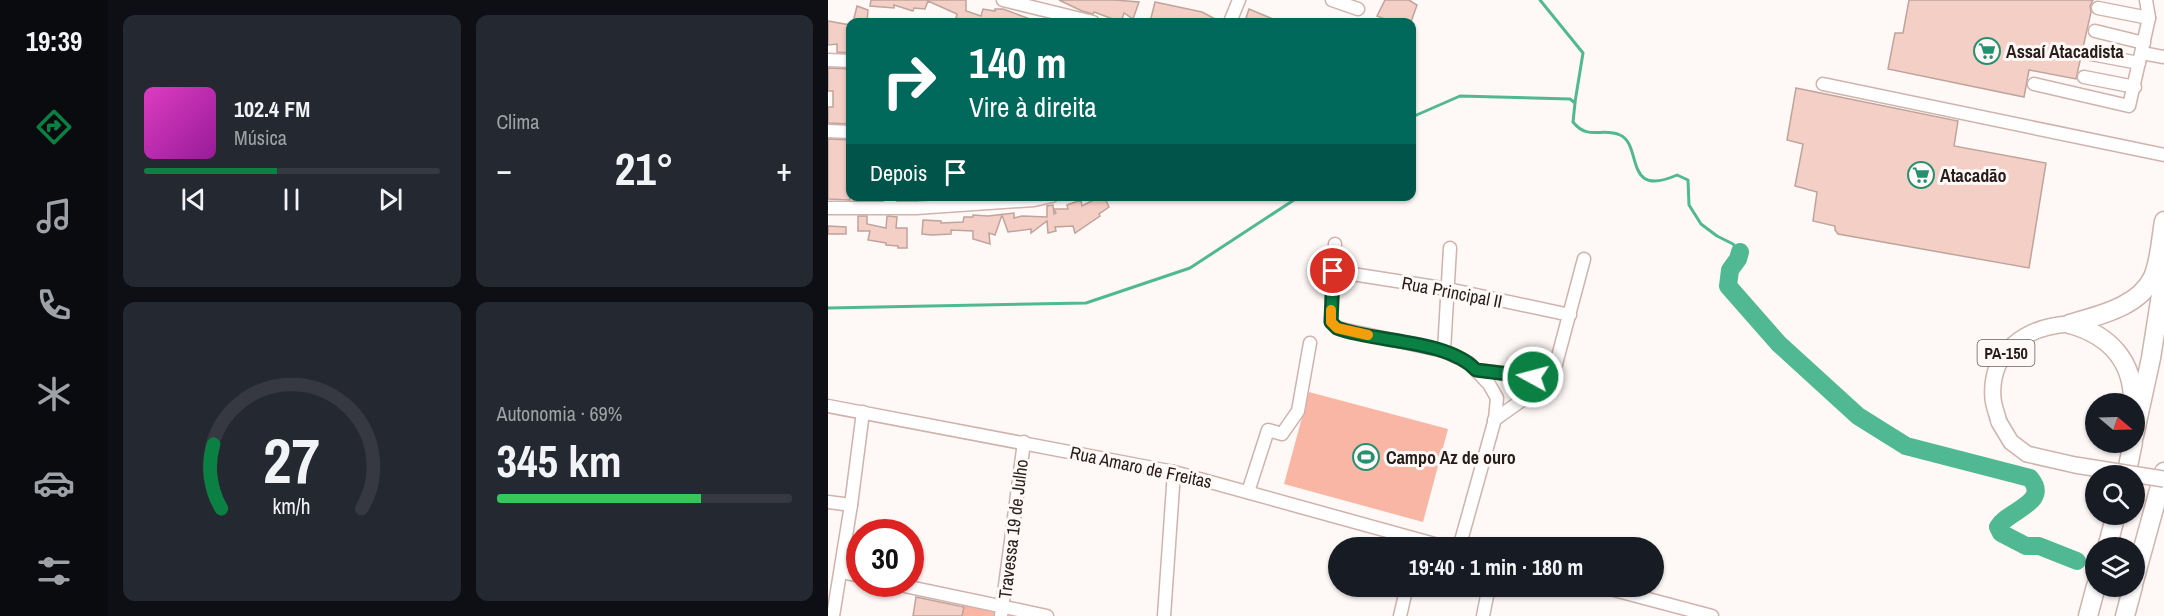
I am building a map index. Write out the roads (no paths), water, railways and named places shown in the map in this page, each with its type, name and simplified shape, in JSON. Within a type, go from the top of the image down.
[{"type":"highway","points":[[2070,324],[2120,307],[2147,287],[2154,274],[2164,221]]},
{"type":"highway","points":[[2144,393],[2164,276]]},
{"type":"highway","points":[[2070,324],[2098,335],[2114,348],[2130,376],[2133,393]]},
{"type":"highway","points":[[2145,542],[2164,475]]},
{"type":"highway","points":[[2088,616],[2093,597]]},
{"type":"highway","points":[[2125,616],[2130,597]]},
{"type":"main road","name":"PA-150","points":[[2070,324],[2049,326],[2030,333],[2006,353],[1994,381],[1993,402],[1999,422],[2011,442],[2027,454],[2075,465],[2164,475]]},
{"type":"street","points":[[1003,0],[1077,18]]},
{"type":"street","points":[[1232,18],[1239,0]]},
{"type":"street","points":[[1332,0],[1358,9]]},
{"type":"street","points":[[2034,84],[2129,106],[2150,18],[2146,0]]},
{"type":"street","points":[[2098,8],[2150,18]]},
{"type":"street","points":[[2095,31],[2142,53]]},
{"type":"street","points":[[2091,54],[2142,53],[2164,57]]},
{"type":"street","points":[[828,60],[846,61]]},
{"type":"street","points":[[2084,77],[2134,87]]},
{"type":"street","points":[[1823,84],[2164,154]]},
{"type":"street","points":[[828,131],[846,132]]},
{"type":"street","points":[[828,208],[890,202],[962,201]]},
{"type":"street","points":[[1335,244],[1331,322],[1337,328],[1444,351],[1469,363],[1489,384],[1497,398],[1494,420],[1462,537]]},
{"type":"street","points":[[1444,351],[1450,248]]},
{"type":"street","points":[[1494,420],[1552,379],[1584,259]]},
{"type":"street","name":"Rua Principal II","points":[[1333,271],[1448,289],[1570,315]]},
{"type":"street","points":[[1248,492],[1268,430],[1282,434],[1298,411],[1310,343]]},
{"type":"street","points":[[1476,370],[1552,379]]},
{"type":"street","name":"Rua Amaro de Freitas","points":[[828,406],[1174,471],[1396,537]]},
{"type":"street","points":[[833,616],[863,412]]},
{"type":"street","name":"Travessa 19 de Julho","points":[[1002,611],[1024,442]]},
{"type":"street","points":[[1164,616],[1174,471]]},
{"type":"street","points":[[828,502],[851,505]]},
{"type":"street","points":[[841,572],[846,573]]},
{"type":"street","points":[[924,591],[1002,611],[1047,616]]},
{"type":"street","points":[[1400,616],[1404,597]]},
{"type":"street","points":[[1483,616],[1486,597]]},
{"type":"street","points":[[1640,597],[1712,616]]},
{"type":"waterway","points":[[1540,0],[1583,53],[1575,102]]},
{"type":"waterway","points":[[1416,115],[1460,96],[1570,99],[1575,103],[1573,122],[1579,128],[1590,132],[1613,133],[1627,141],[1641,176],[1649,180],[1660,181],[1677,175],[1688,180],[1689,205],[1701,224],[1733,244],[1740,252]]},
{"type":"waterway","points":[[828,308],[1086,303],[1190,268],[1292,201]]},
{"type":"waterway","points":[[1740,252],[1730,270],[1728,286],[1779,344],[1858,416],[1906,446],[2030,478],[2035,487],[2032,500],[2003,521],[1998,527],[2001,533],[2026,546],[2039,546],[2077,561]]},
{"type":"place","name":"Assaí Atacadista","points":[[1987,51]]},
{"type":"place","name":"Atacadão","points":[[1921,175]]},
{"type":"place","name":"Campo Az de ouro","points":[[1366,457]]}]
